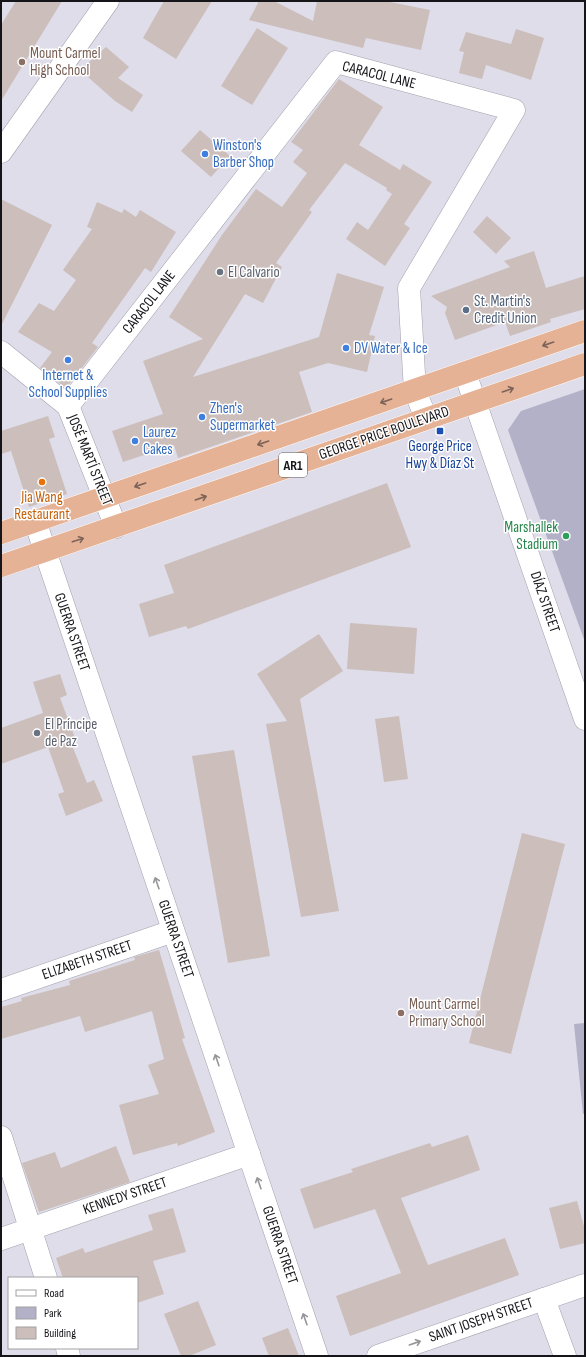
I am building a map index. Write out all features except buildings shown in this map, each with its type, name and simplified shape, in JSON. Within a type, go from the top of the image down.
[{"type":"highway","name":"GEORGE PRICE BOULEVARD","points":[[1,533],[585,331]]},
{"type":"highway","name":"GEORGE PRICE BOULEVARD","points":[[1,566],[585,364]]},
{"type":"street","points":[[1,152],[108,1]]},
{"type":"street","name":"CARACOL LANE","points":[[68,406],[336,62],[514,110],[409,288],[415,391],[426,418]]},
{"type":"street","name":"JOSÉ MARTÍ STREET","points":[[1,352],[68,406],[106,497],[116,527]]},
{"type":"street","name":"DÍAZ STREET","points":[[465,373],[585,719]]},
{"type":"street","name":"GUERRA STREET","points":[[35,521],[317,1356]]},
{"type":"street","name":"ELIZABETH STREET","points":[[1,990],[173,931]]},
{"type":"street","points":[[1,1138],[32,1228],[46,1277]]},
{"type":"street","name":"KENNEDY STREET","points":[[1,1239],[249,1154]]},
{"type":"street","name":"SAINT JOSEPH STREET","points":[[378,1356],[585,1285]]},
{"type":"street","points":[[544,1299],[565,1356]]},
{"type":"green space","name":"Marshallek Stadium","points":[[585,389],[585,642],[508,430],[521,411]]},
{"type":"green space","points":[[585,1023],[585,1113],[583,1114],[574,1024]]},
{"type":"place","name":"Mount Carmel High School","points":[[22,62]]},
{"type":"place","name":"Winston's Barber Shop","points":[[205,154]]},
{"type":"place","name":"El Calvario","points":[[220,272]]},
{"type":"place","name":"St. Martin's Credit Union","points":[[466,310]]},
{"type":"place","name":"DV Water & Ice","points":[[346,348]]},
{"type":"place","name":"Internet & School Supplies","points":[[68,360]]},
{"type":"place","name":"Zhen's Supermarket","points":[[202,417]]},
{"type":"place","name":"George Price Hwy & Díaz St","points":[[440,431]]},
{"type":"place","name":"Laurez Cakes","points":[[135,441]]},
{"type":"place","name":"Jia Wang Restaurant","points":[[42,482]]},
{"type":"place","name":"Marshallek Stadium","points":[[566,536]]},
{"type":"place","name":"El Príncipe de Paz","points":[[37,733]]},
{"type":"place","name":"Mount Carmel Primary School","points":[[401,1013]]}]
